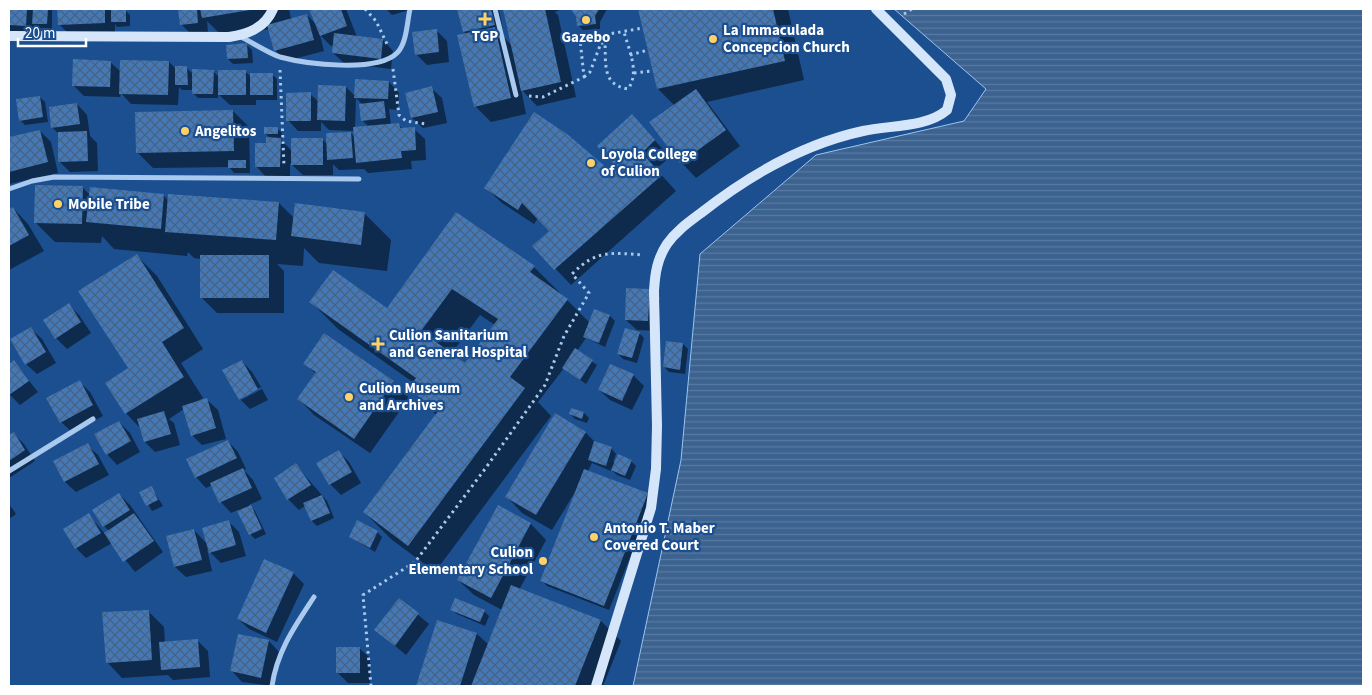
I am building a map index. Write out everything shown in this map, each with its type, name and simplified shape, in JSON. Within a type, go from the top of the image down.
[{"type":"main road","points":[[9,36],[121,38],[238,35],[260,26],[273,9]]},
{"type":"main road","points":[[596,686],[651,508],[656,469],[657,426],[654,291],[655,270],[660,256],[679,230],[728,191],[770,166],[802,151],[862,131],[932,119],[947,110],[951,95],[946,79],[876,9]]},
{"type":"street","points":[[238,35],[280,56],[354,65],[372,64],[391,58],[402,46],[410,9]]},
{"type":"street","points":[[495,9],[516,95]]},
{"type":"street","points":[[9,189],[32,181],[54,177],[359,179]]},
{"type":"street","points":[[9,471],[93,419]]},
{"type":"street","points":[[272,686],[274,671],[286,639],[314,597]]},
{"type":"path","points":[[584,77],[580,39],[642,28]]},
{"type":"path","points":[[516,95],[543,97],[584,77],[590,72],[601,43],[604,43],[607,73],[617,87],[628,89],[634,81],[634,73],[624,32]]},
{"type":"path","points":[[630,55],[648,50]]},
{"type":"path","points":[[280,56],[284,179]]},
{"type":"path","points":[[634,73],[652,71]]},
{"type":"path","points":[[370,686],[363,595],[415,562],[545,386],[564,336],[589,293],[572,274],[578,266],[609,252],[660,256]]},
{"type":"water","points":[[894,9],[1363,9],[1363,686],[633,686],[681,460],[700,254],[816,155],[964,121],[986,89]]},
{"type":"building","points":[[9,9],[27,9],[26,26],[9,25]]},
{"type":"building","points":[[33,9],[48,9],[47,24],[32,24]]},
{"type":"building","points":[[57,9],[105,9],[105,23],[58,25]]},
{"type":"building","points":[[111,9],[126,9],[126,22],[111,22]]},
{"type":"building","points":[[178,9],[197,9],[198,23],[180,25]]},
{"type":"building","points":[[200,9],[250,9],[250,10],[202,18]]},
{"type":"building","points":[[309,9],[341,9],[347,26],[320,36]]},
{"type":"building","points":[[457,9],[491,9],[495,25],[463,32]]},
{"type":"building","points":[[503,9],[545,9],[561,82],[521,91]]},
{"type":"building","name":"Gazebo","points":[[571,9],[599,9],[595,16],[596,24],[577,26],[576,17]]},
{"type":"building","name":"La Immaculada Concepcion Church","points":[[638,9],[773,9],[785,61],[657,89]]},
{"type":"building","points":[[307,14],[314,40],[274,51],[267,25]]},
{"type":"building","points":[[495,27],[511,98],[474,107],[457,35]]},
{"type":"building","points":[[437,29],[439,52],[415,55],[412,32]]},
{"type":"building","points":[[334,33],[383,39],[381,59],[332,53]]},
{"type":"building","points":[[247,43],[248,58],[227,59],[226,45]]},
{"type":"building","points":[[73,59],[111,61],[110,87],[72,86]]},
{"type":"building","points":[[120,60],[169,61],[168,95],[119,94]]},
{"type":"building","points":[[175,66],[187,66],[188,85],[175,85]]},
{"type":"building","points":[[192,69],[214,70],[213,94],[192,94]]},
{"type":"building","points":[[218,70],[246,70],[246,95],[218,95]]},
{"type":"building","points":[[250,73],[273,73],[273,95],[250,95]]},
{"type":"building","points":[[355,79],[389,81],[388,99],[354,98]]},
{"type":"building","points":[[318,85],[346,86],[345,121],[317,120]]},
{"type":"building","points":[[432,86],[438,112],[411,118],[405,93]]},
{"type":"building","points":[[696,89],[726,130],[680,163],[649,122]]},
{"type":"building","points":[[311,92],[311,121],[286,121],[286,93]]},
{"type":"building","points":[[40,96],[43,117],[19,121],[16,99]]},
{"type":"building","points":[[384,101],[386,118],[361,121],[359,104]]},
{"type":"building","points":[[77,103],[80,124],[51,128],[49,107]]},
{"type":"building","name":"Angelitos","points":[[233,110],[234,151],[136,153],[135,112]]},
{"type":"building","points":[[534,112],[567,134],[613,173],[618,169],[597,146],[632,114],[655,140],[642,153],[662,175],[554,270],[532,246],[549,231],[522,203],[518,210],[484,188]]},
{"type":"building","points":[[399,123],[400,128],[415,127],[416,150],[401,151],[402,158],[356,163],[353,127]]},
{"type":"building","points":[[264,127],[278,127],[278,134],[264,134]]},
{"type":"building","points":[[40,130],[48,162],[9,172],[9,137]]},
{"type":"building","points":[[87,131],[88,161],[58,162],[58,132]]},
{"type":"building","points":[[351,132],[353,158],[327,160],[326,133]]},
{"type":"building","points":[[266,137],[281,138],[280,167],[255,167],[255,143],[266,143]]},
{"type":"building","points":[[291,138],[323,138],[323,165],[291,165]]},
{"type":"building","points":[[228,160],[246,160],[246,168],[228,168]]},
{"type":"building","name":"Mobile Tribe","points":[[35,185],[83,186],[82,224],[34,223]]},
{"type":"building","points":[[90,187],[164,194],[161,229],[86,222]]},
{"type":"building","points":[[168,194],[279,202],[276,240],[165,232]]},
{"type":"building","points":[[295,203],[365,212],[361,245],[291,236]]},
{"type":"building","points":[[13,207],[29,235],[9,246],[9,209]]},
{"type":"building","points":[[456,212],[535,266],[530,272],[568,299],[510,377],[525,388],[408,546],[363,512],[438,411],[408,389],[416,378],[309,302],[333,270],[387,308]],"holes":[[[452,289],[498,319],[465,363],[421,331]]]},
{"type":"building","points":[[137,254],[184,328],[162,342],[184,377],[125,414],[105,383],[128,368],[78,291]]},
{"type":"building","points":[[200,255],[269,255],[269,298],[200,298]]},
{"type":"building","points":[[626,288],[650,289],[648,321],[625,320]]},
{"type":"building","points":[[69,303],[81,322],[55,339],[43,320]]},
{"type":"building","points":[[594,309],[610,315],[599,343],[583,337]]},
{"type":"building","points":[[31,327],[46,352],[25,365],[10,339]]},
{"type":"building","points":[[625,328],[640,332],[632,358],[617,354]]},
{"type":"building","points":[[324,333],[394,381],[354,439],[297,399],[316,372],[303,364]]},
{"type":"building","points":[[666,341],[683,343],[680,370],[663,367]]},
{"type":"building","points":[[575,348],[593,360],[580,380],[562,368]]},
{"type":"building","points":[[14,360],[29,381],[9,395],[9,364]]},
{"type":"building","points":[[242,360],[258,389],[239,400],[222,370]]},
{"type":"building","points":[[610,364],[634,374],[622,401],[598,390]]},
{"type":"building","points":[[80,380],[93,405],[60,423],[46,398]]},
{"type":"building","points":[[207,398],[216,428],[191,436],[182,406]]},
{"type":"building","points":[[571,408],[584,412],[582,419],[569,414]]},
{"type":"building","points":[[164,411],[171,434],[144,442],[137,419]]},
{"type":"building","name":"Culion Elementary School","points":[[555,413],[586,432],[536,515],[505,497]]},
{"type":"building","points":[[119,421],[131,441],[106,455],[94,434]]},
{"type":"building","points":[[14,432],[25,450],[9,461],[9,435]]},
{"type":"building","points":[[228,440],[237,458],[195,478],[186,459]]},
{"type":"building","points":[[594,441],[612,447],[606,466],[588,460]]},
{"type":"building","points":[[88,443],[99,464],[64,482],[53,461]]},
{"type":"building","points":[[339,450],[352,472],[329,485],[316,463]]},
{"type":"building","points":[[618,454],[632,460],[625,476],[611,470]]},
{"type":"building","points":[[296,463],[311,485],[287,500],[274,478]]},
{"type":"building","points":[[243,468],[252,488],[219,503],[210,483]]},
{"type":"building","name":"Antonio T. Maber Covered Court","points":[[584,469],[648,493],[604,606],[540,581]]},
{"type":"building","points":[[152,486],[158,500],[146,506],[139,492]]},
{"type":"building","points":[[119,493],[130,510],[103,527],[92,510]]},
{"type":"building","points":[[322,495],[330,513],[311,521],[303,503]]},
{"type":"building","points":[[251,505],[262,529],[249,535],[237,511]]},
{"type":"building","name":"Culion Elementary School","points":[[498,505],[531,523],[491,598],[457,580]]},
{"type":"building","points":[[89,513],[101,533],[75,549],[63,529]]},
{"type":"building","points":[[134,513],[154,541],[123,562],[104,533]]},
{"type":"building","points":[[229,520],[236,545],[209,553],[202,528]]},
{"type":"building","points":[[357,520],[378,531],[370,548],[349,537]]},
{"type":"building","points":[[194,529],[202,560],[174,567],[166,536]]},
{"type":"building","points":[[264,559],[294,572],[266,633],[237,619]]},
{"type":"building","points":[[511,585],[601,620],[575,686],[471,686]]},
{"type":"building","points":[[399,598],[419,613],[395,646],[374,630]]},
{"type":"building","points":[[455,598],[485,610],[480,622],[450,610]]},
{"type":"building","points":[[149,610],[152,660],[106,663],[102,612]]},
{"type":"building","points":[[437,620],[477,633],[460,686],[416,686]]},
{"type":"building","points":[[238,634],[269,640],[261,678],[230,671]]},
{"type":"building","points":[[198,639],[200,667],[161,670],[159,642]]},
{"type":"building","points":[[336,647],[360,647],[360,673],[336,673]]},
{"type":"place","name":"TGP","points":[[485,19]]},
{"type":"place","name":"Gazebo","points":[[586,20]]},
{"type":"place","name":"La Immaculada Concepcion Church","points":[[713,39]]},
{"type":"place","name":"Angelitos","points":[[185,131]]},
{"type":"place","name":"Loyola College of Culion","points":[[591,163]]},
{"type":"place","name":"Mobile Tribe","points":[[58,204]]},
{"type":"place","name":"Culion Sanitarium and General Hospital","points":[[378,344]]},
{"type":"place","name":"Culion Museum and Archives","points":[[349,397]]},
{"type":"place","name":"Antonio T. Maber Covered Court","points":[[594,537]]},
{"type":"place","name":"Culion Elementary School","points":[[543,561]]}]
